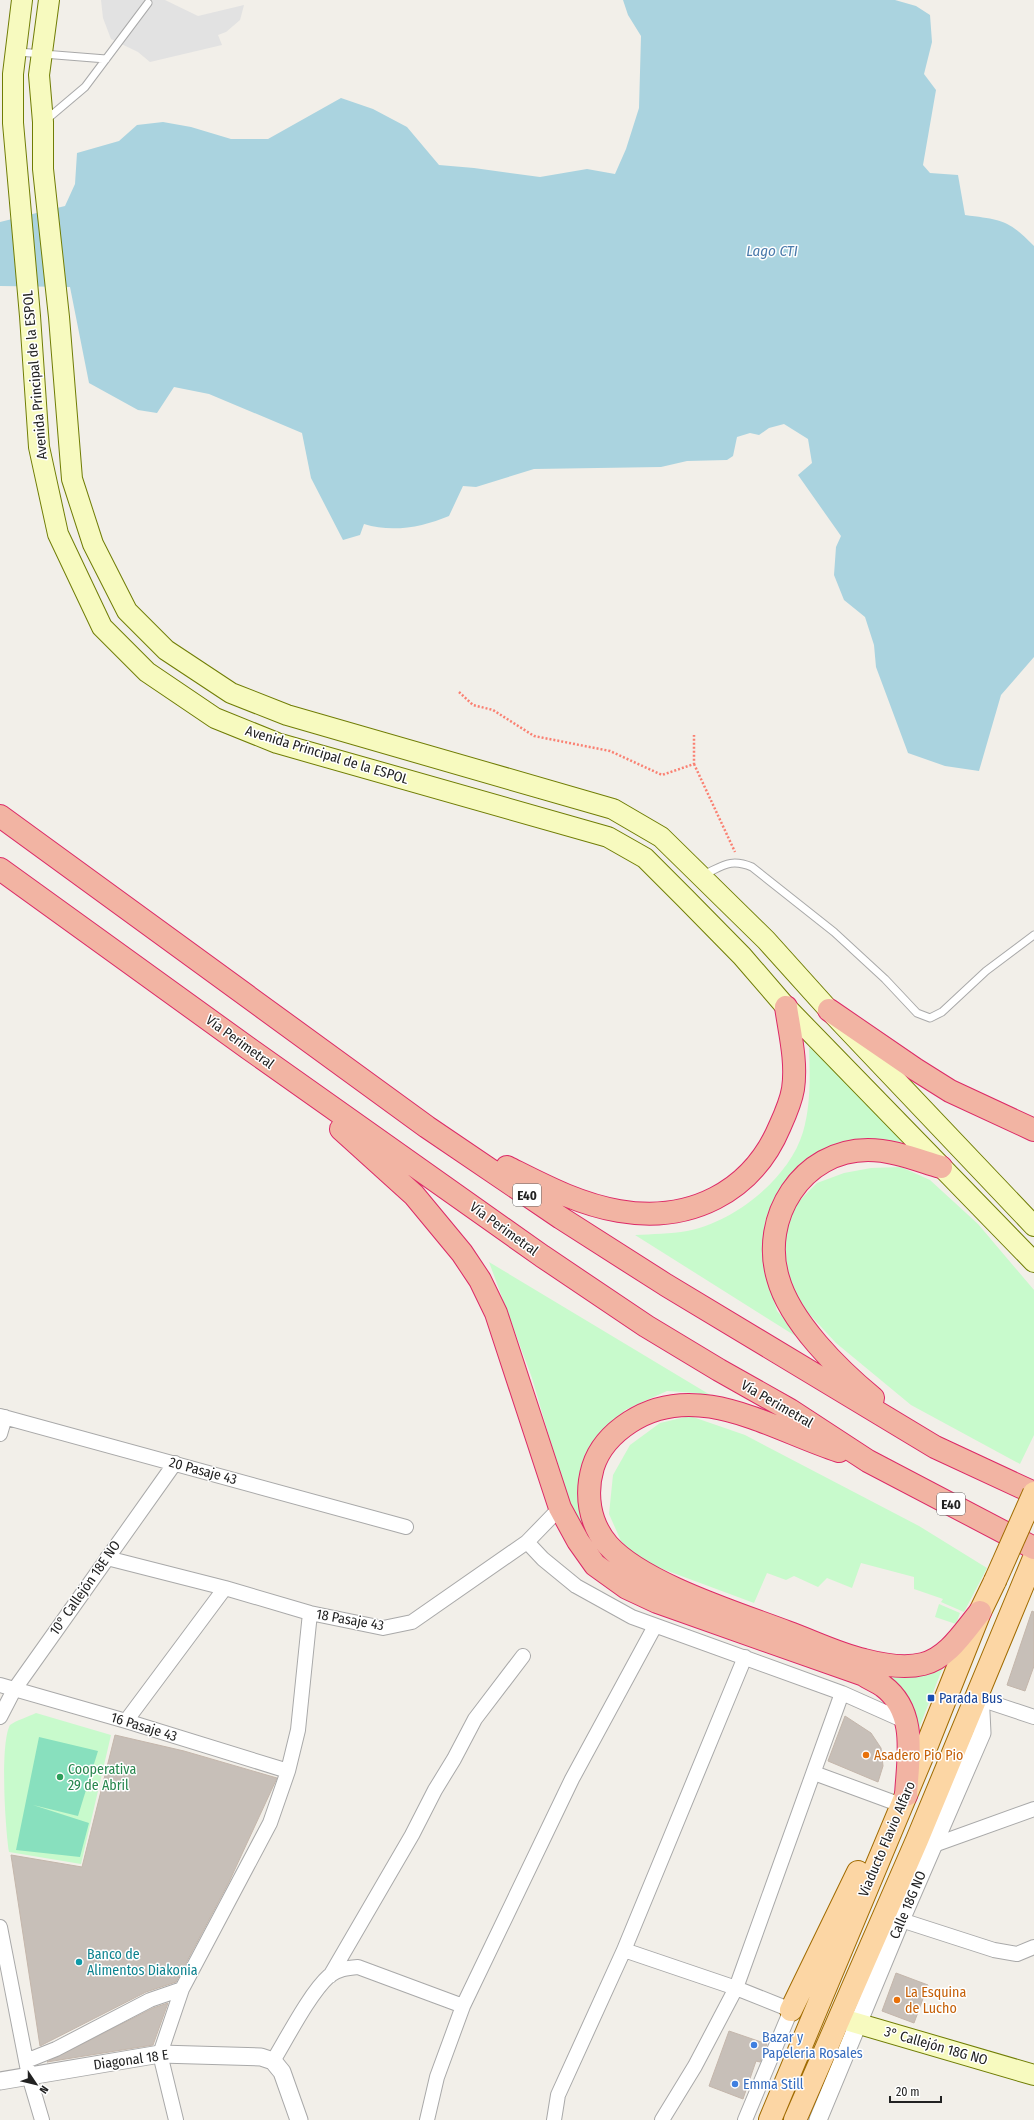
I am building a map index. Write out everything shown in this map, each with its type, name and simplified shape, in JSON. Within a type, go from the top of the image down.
[{"type":"highway","name":"E40","points":[[0,816],[427,1127],[561,1218],[666,1285],[935,1447],[1034,1493]]},
{"type":"highway","name":"Vía Perimetral","points":[[0,869],[248,1048],[542,1256],[639,1322],[718,1370],[790,1410],[868,1461],[1034,1548]]},
{"type":"highway","points":[[427,1127],[566,1197],[597,1206],[630,1213],[662,1213],[675,1212],[704,1204],[729,1191],[751,1171],[771,1145],[781,1125],[793,1090],[794,1074],[786,1007]]},
{"type":"highway","points":[[829,1010],[950,1091],[1034,1130]]},
{"type":"highway","points":[[248,1048],[400,1181],[436,1222],[471,1266],[486,1289],[496,1313],[560,1508],[589,1557],[605,1573],[628,1588],[673,1608],[864,1676],[882,1685],[895,1698],[907,1722],[909,1738],[901,1805]]},
{"type":"highway","points":[[935,1447],[864,1390],[818,1344],[786,1300],[778,1279],[773,1255],[775,1229],[783,1205],[796,1184],[823,1161],[844,1152],[868,1150],[895,1153],[941,1167]]},
{"type":"highway","points":[[868,1461],[821,1446],[733,1412],[696,1405],[666,1407],[642,1415],[620,1429],[609,1439],[599,1453],[591,1476],[589,1498],[590,1509],[600,1533],[607,1544],[629,1563],[644,1572],[696,1597],[863,1660],[900,1667],[930,1662],[950,1648],[980,1612]]},
{"type":"main road","name":"Avenida Principal de la ESPOL","points":[[22,0],[13,74],[13,123],[30,316],[39,447],[58,534],[102,627],[147,672],[215,718],[278,743],[364,769],[608,837],[645,858],[742,956],[786,1007],[1034,1262]]},
{"type":"main road","name":"Avenida Principal de la ESPOL","points":[[49,0],[39,75],[43,122],[43,169],[59,317],[72,479],[93,544],[127,612],[166,650],[231,693],[287,715],[613,809],[661,837],[766,940],[829,1010],[1034,1226]]},
{"type":"main road","points":[[364,769],[374,739]]},
{"type":"main road","points":[[685,898],[701,876]]},
{"type":"main road","points":[[765,981],[766,971],[771,963],[776,961],[785,962]]},
{"type":"main road","name":"Viaducto Flavio Alfaro","points":[[770,2120],[980,1612],[1034,1493]]},
{"type":"main road","name":"Viaducto Flavio Alfaro","points":[[795,2120],[849,2021],[1034,1558]]},
{"type":"main road","points":[[791,2010],[880,1828],[901,1805]]},
{"type":"main road","name":"3° Callejón 18G NO","points":[[849,2021],[1034,2075]]},
{"type":"street","points":[[0,1434],[2,1416]]},
{"type":"street","name":"20 Pasaje 43","points":[[2,1416],[406,1527]]},
{"type":"street","name":"10° Callejón 18E NO","points":[[0,1717],[14,1690],[175,1463]]},
{"type":"street","name":"18 Pasaje 43","points":[[107,1558],[225,1588],[310,1613],[383,1628],[412,1622],[527,1542],[560,1508]]},
{"type":"street","points":[[527,1542],[543,1559],[576,1586],[614,1608],[654,1626],[842,1693],[907,1722]]},
{"type":"street","points":[[126,1721],[225,1588]]},
{"type":"street","points":[[176,2120],[160,2054],[182,1989],[270,1823],[288,1772],[298,1730],[310,1613]]},
{"type":"street","points":[[428,2120],[437,2077],[463,2006],[572,1779],[654,1626]]},
{"type":"street","points":[[299,2120],[278,2067],[319,1988],[330,1976],[412,1835],[435,1790],[454,1759],[475,1719],[523,1656]]},
{"type":"street","points":[[554,2120],[558,2095],[624,1950],[745,1658]]},
{"type":"street","name":"16 Pasaje 43","points":[[0,1686],[126,1721],[288,1772]]},
{"type":"street","points":[[662,2120],[695,2066],[736,1988],[842,1693]]},
{"type":"street","points":[[980,1693],[1034,1717]]},
{"type":"street","name":"Calle 18G NO","points":[[818,2120],[849,2021],[901,1920],[982,1733],[980,1693]]},
{"type":"street","points":[[814,1773],[901,1805]]},
{"type":"street","points":[[934,1845],[1034,1809]]},
{"type":"street","points":[[901,1920],[994,1950],[1017,1954],[1034,1947]]},
{"type":"street","points":[[0,1927],[28,2068],[42,2120]]},
{"type":"street","points":[[624,1950],[736,1988],[791,2010],[746,2120]]},
{"type":"street","points":[[330,1976],[344,1968],[358,1967],[463,2006]]},
{"type":"street","points":[[28,2068],[56,2050],[150,2000],[182,1989]]},
{"type":"street","name":"Diagonal 18 E","points":[[0,2081],[28,2068],[160,2054],[261,2057],[278,2067]]},
{"type":"lane","points":[[43,122],[85,87],[148,2]]},
{"type":"lane","points":[[16,52],[106,59]]},
{"type":"lane","points":[[701,876],[729,863],[739,861],[752,867],[834,932],[885,979],[917,1014],[930,1018],[942,1012],[986,971],[1034,935]]},
{"type":"path","points":[[460,692],[473,705],[493,710],[534,736],[610,750],[662,775],[694,764]]},
{"type":"path","points":[[694,735],[694,764],[739,861]]},
{"type":"green space","points":[[809,1047],[909,1142],[872,1141],[800,1173],[770,1286],[777,1311],[805,1342],[635,1235],[681,1232],[705,1226],[741,1208],[773,1182],[786,1166],[796,1149],[806,1122],[810,1079]]},
{"type":"green space","points":[[901,1167],[930,1180],[978,1224],[1034,1290],[1034,1435],[1020,1464],[911,1405],[836,1343],[800,1304],[788,1278],[783,1241],[795,1205],[817,1183],[844,1173],[871,1168]]},
{"type":"green space","points":[[489,1262],[717,1399],[697,1393],[667,1391],[625,1410],[591,1448],[580,1496],[586,1534],[569,1505],[532,1378]]},
{"type":"green space","points":[[690,1416],[745,1435],[919,1526],[987,1568],[964,1612],[941,1602],[943,1599],[914,1589],[914,1577],[861,1563],[852,1588],[827,1578],[818,1587],[794,1576],[786,1580],[767,1573],[754,1603],[641,1561],[621,1541],[609,1514],[613,1475],[630,1445],[660,1423]]},
{"type":"green space","points":[[939,1604],[960,1613],[956,1624],[935,1617]]},
{"type":"green space","points":[[943,1667],[919,1728],[907,1701],[880,1677],[911,1677]]},
{"type":"green space","points":[[36,1713],[111,1735],[81,1864],[9,1852],[4,1786],[7,1735],[10,1725]]},
{"type":"green space","points":[[39,1737],[98,1751],[78,1816],[33,1805],[89,1823],[80,1857],[16,1850]]},
{"type":"shaded area","points":[[101,0],[165,0],[198,16],[244,5],[240,20],[226,32],[218,35],[222,45],[150,62],[138,52],[111,39],[103,18]]},
{"type":"water","name":"Lago CTI","points":[[623,0],[895,0],[916,6],[930,15],[932,42],[924,74],[936,90],[923,165],[930,173],[958,175],[965,215],[1003,222],[1017,230],[1034,246],[1034,657],[1001,695],[979,771],[945,766],[908,753],[876,667],[874,645],[865,617],[844,600],[834,575],[836,547],[841,536],[798,475],[812,463],[808,439],[784,424],[769,428],[759,435],[750,433],[737,437],[733,456],[727,460],[687,461],[661,467],[534,469],[476,487],[463,486],[449,516],[429,523],[407,528],[385,528],[364,524],[360,535],[343,540],[311,478],[302,433],[209,394],[174,387],[157,413],[138,410],[89,383],[70,287],[0,286],[0,222],[65,206],[75,184],[77,153],[119,141],[137,125],[163,122],[191,127],[231,139],[268,139],[341,98],[373,109],[407,127],[439,165],[540,177],[587,169],[615,174],[626,149],[639,108],[641,36],[628,15]]},
{"type":"building","points":[[1032,1611],[1034,1612],[1034,1666],[1025,1691],[1007,1685]]},
{"type":"building","points":[[845,1716],[871,1733],[881,1748],[883,1766],[878,1782],[828,1761]]},
{"type":"building","points":[[115,1735],[184,1751],[277,1778],[229,1882],[176,1982],[146,1992],[40,2046],[11,1855],[82,1867]]},
{"type":"building","points":[[896,1973],[928,1985],[914,2023],[882,2011]]},
{"type":"building","points":[[168,2003],[153,2045],[47,2062],[153,2008]]},
{"type":"building","points":[[729,2031],[767,2044],[760,2062],[756,2061],[743,2099],[709,2086]]},
{"type":"place","name":"Parada Bus","points":[[931,1698]]},
{"type":"place","name":"Asadero Pio Pio","points":[[866,1755]]},
{"type":"place","name":"Cooperativa 29 de Abril","points":[[60,1777]]},
{"type":"place","name":"Banco de Alimentos Diakonia","points":[[79,1962]]},
{"type":"place","name":"La Esquina de Lucho","points":[[897,2000]]},
{"type":"place","name":"Bazar y Papeleria Rosales","points":[[754,2045]]},
{"type":"place","name":"Emma Still","points":[[735,2084]]}]
